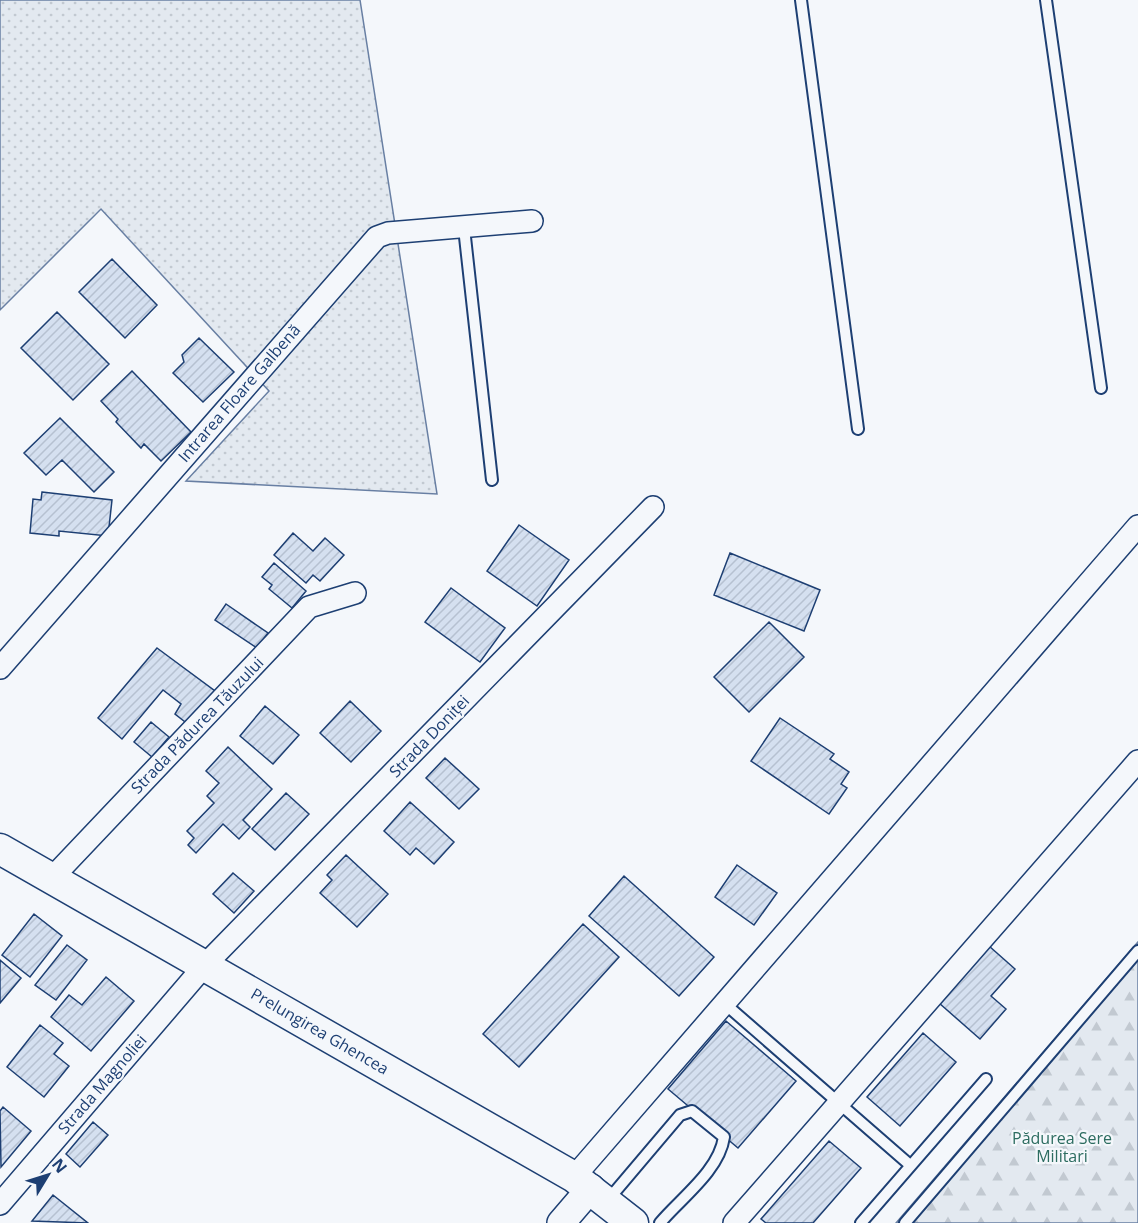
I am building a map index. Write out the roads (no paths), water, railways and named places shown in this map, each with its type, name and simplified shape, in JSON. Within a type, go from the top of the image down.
[{"type":"main road","name":"Prelungirea Ghencea","points":[[0,849],[591,1189],[633,1223]]},
{"type":"street","name":"Intrarea Floare Galbenă","points":[[0,668],[377,237],[388,233],[532,221]]},
{"type":"street","name":"Strada Doniței","points":[[205,965],[653,507]]},
{"type":"street","points":[[561,1223],[591,1189],[724,1003],[1138,526]]},
{"type":"street","name":"Strada Pădurea Tăuzului","points":[[52,878],[309,607],[355,593]]},
{"type":"street","points":[[734,1223],[1138,760]]},
{"type":"street","name":"Strada Magnoliei","points":[[0,1204],[205,965]]},
{"type":"lane","points":[[801,0],[858,429]]},
{"type":"lane","points":[[1046,0],[1101,388]]},
{"type":"lane","points":[[464,228],[492,480]]},
{"type":"lane","points":[[904,1223],[1138,951]]},
{"type":"lane","points":[[724,1003],[910,1165]]},
{"type":"lane","points":[[861,1223],[986,1079]]},
{"type":"lane","points":[[591,1189],[680,1115],[692,1111],[723,1137],[722,1146],[711,1166],[660,1223]]},
{"type":"park label","name":"Pădurea Sere Militari","points":[[1062,1147]]}]
